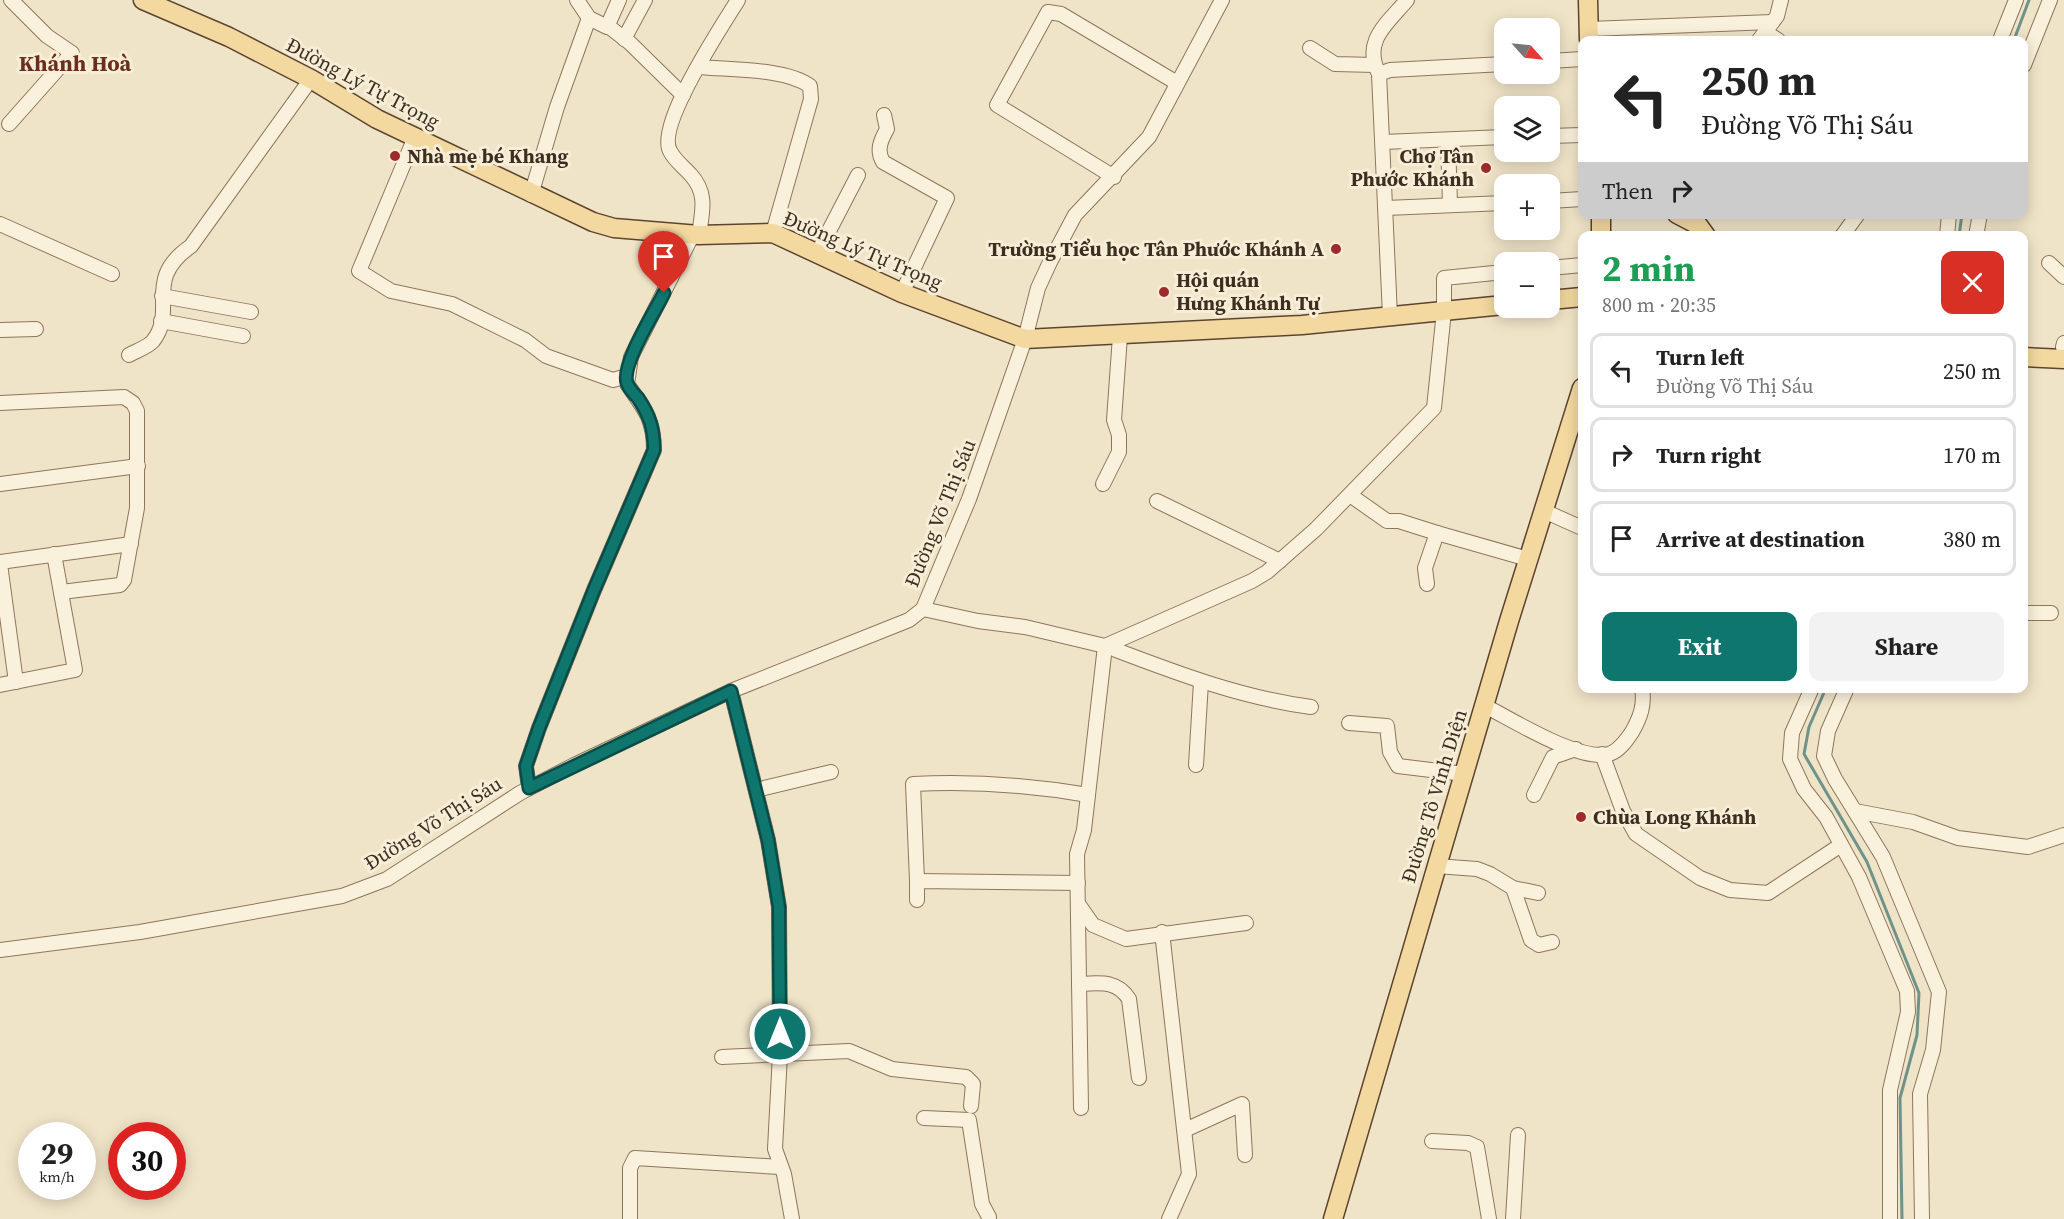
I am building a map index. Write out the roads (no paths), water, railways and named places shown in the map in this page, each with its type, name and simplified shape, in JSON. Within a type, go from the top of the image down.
[{"type":"main road","name":"Đường Lý Tự Trọng","points":[[143,0],[229,37],[311,79],[377,119],[531,195],[614,228],[696,235],[773,233],[902,293],[1025,339],[1302,325],[1494,306]]},
{"type":"main road","points":[[1588,0],[1589,35]]},
{"type":"main road","points":[[1560,299],[1578,297]]},
{"type":"main road","points":[[2028,346],[2064,346]]},
{"type":"main road","points":[[2028,357],[2064,359]]},
{"type":"main road","name":"Đường Tô Vĩnh Diện","points":[[1333,1219],[1436,866],[1578,401]]},
{"type":"street","points":[[9,124],[72,53],[48,36],[11,0]]},
{"type":"street","points":[[577,0],[589,18],[604,27],[608,26],[624,39],[683,95]]},
{"type":"street","points":[[608,26],[619,0]]},
{"type":"street","points":[[624,39],[645,0]]},
{"type":"street","points":[[529,788],[526,766],[539,728],[594,590],[654,450],[654,432],[650,416],[627,384],[627,376],[631,357],[696,235],[704,196],[691,175],[669,150],[667,139],[671,121],[683,95],[738,0]]},
{"type":"street","name":"Đường Võ Thị Sáu","points":[[0,950],[140,932],[342,896],[387,879],[529,788],[731,691],[909,620],[923,609],[969,499],[1025,339],[1038,288],[1059,244],[1076,215],[1149,137],[1222,0]]},
{"type":"street","points":[[1390,316],[1383,142],[1377,70],[1372,50],[1376,38],[1407,0]]},
{"type":"street","points":[[1589,35],[1765,31],[1777,16],[1781,0]]},
{"type":"street","points":[[2002,36],[2016,0]]},
{"type":"street","points":[[2028,55],[2050,0]]},
{"type":"street","points":[[1114,177],[997,105],[1048,12],[1061,14],[1177,83]]},
{"type":"street","points":[[531,195],[557,107],[589,18]]},
{"type":"street","points":[[1310,48],[1335,64],[1377,70],[1494,65]]},
{"type":"street","points":[[1560,60],[1578,59]]},
{"type":"street","points":[[699,67],[775,74],[801,80],[810,86],[811,99],[773,233]]},
{"type":"street","points":[[129,355],[152,343],[161,327],[162,286],[174,258],[191,246],[311,79]]},
{"type":"street","points":[[884,115],[887,129],[880,142],[879,155],[883,162],[947,198],[902,293]]},
{"type":"street","points":[[1560,136],[1578,135]]},
{"type":"street","points":[[415,137],[359,271],[391,291],[452,304],[525,340],[546,356],[613,380],[627,376]]},
{"type":"street","points":[[1383,142],[1494,138]]},
{"type":"street","points":[[1448,140],[1450,205]]},
{"type":"street","points":[[817,254],[858,175]]},
{"type":"street","points":[[1560,200],[1578,199]]},
{"type":"street","points":[[1386,208],[1494,203]]},
{"type":"street","points":[[0,224],[112,274]]},
{"type":"street","points":[[2049,263],[2064,277]]},
{"type":"street","points":[[1560,267],[1578,265]]},
{"type":"street","points":[[1107,646],[1243,586],[1267,572],[1350,495],[1434,408],[1444,311],[1444,278],[1494,273]]},
{"type":"street","points":[[162,296],[251,312]]},
{"type":"street","points":[[161,321],[243,336]]},
{"type":"street","points":[[0,330],[36,328]]},
{"type":"street","points":[[1103,484],[1119,452],[1119,435],[1114,420],[1120,336]]},
{"type":"street","points":[[0,403],[124,397],[129,399],[137,411],[137,508],[124,580],[120,585],[61,592]]},
{"type":"street","points":[[0,484],[138,466]]},
{"type":"street","points":[[1350,495],[1387,520],[1399,521],[1528,559]]},
{"type":"street","points":[[1157,501],[1280,561]]},
{"type":"street","points":[[1544,511],[1578,526]]},
{"type":"street","points":[[1427,584],[1425,568],[1437,533]]},
{"type":"street","points":[[16,682],[0,563],[131,543]]},
{"type":"street","points":[[0,685],[75,670],[54,554]]},
{"type":"street","points":[[923,609],[978,621],[1025,627],[1107,646],[1201,682],[1286,704],[1311,707]]},
{"type":"street","points":[[2028,613],[2051,613]]},
{"type":"street","points":[[1081,1108],[1077,854],[1084,830],[1107,646]]},
{"type":"street","points":[[1196,765],[1201,682]]},
{"type":"street","points":[[731,691],[756,790],[779,907],[780,1054],[775,1149],[788,1189],[792,1219]]},
{"type":"street","points":[[1485,706],[1576,749],[1602,754],[1619,749],[1632,732],[1642,710],[1642,693]]},
{"type":"street","points":[[1810,693],[1792,733],[1790,759],[1804,789],[1826,817],[1859,877],[1907,991],[1908,1012],[1890,1090],[1890,1219]]},
{"type":"street","points":[[1845,693],[1828,731],[1824,756],[1883,857],[1939,992],[1934,1050],[1920,1094],[1922,1219]]},
{"type":"street","points":[[1349,723],[1387,726],[1390,752],[1398,766],[1464,774]]},
{"type":"street","points":[[1534,795],[1554,757],[1576,749]]},
{"type":"street","points":[[1602,754],[1623,811],[1636,834],[1700,878],[1730,890],[1768,893],[1841,845]]},
{"type":"street","points":[[756,790],[831,772]]},
{"type":"street","points":[[917,900],[913,784],[960,781],[1048,788],[1088,795]]},
{"type":"street","points":[[1855,811],[1913,822],[1958,838],[2028,847],[2064,835]]},
{"type":"street","points":[[1436,866],[1477,869],[1490,873],[1513,888],[1538,893]]},
{"type":"street","points":[[917,881],[1078,883]]},
{"type":"street","points":[[1513,888],[1531,940],[1539,945],[1552,942]]},
{"type":"street","points":[[1079,905],[1093,925],[1126,939],[1162,932],[1246,924]]},
{"type":"street","points":[[1162,932],[1185,1130],[1188,1181],[1169,1219]]},
{"type":"street","points":[[1080,984],[1109,983],[1123,989],[1130,999],[1139,1078]]},
{"type":"street","points":[[722,1057],[849,1051],[892,1069],[963,1076],[973,1084],[971,1106]]},
{"type":"street","points":[[1185,1130],[1242,1104],[1245,1155]]},
{"type":"street","points":[[924,1118],[969,1120],[982,1203],[991,1218]]},
{"type":"street","points":[[1513,1219],[1518,1135]]},
{"type":"street","points":[[1432,1141],[1468,1143],[1477,1147],[1489,1219]]},
{"type":"street","points":[[630,1219],[630,1168],[635,1158],[780,1167]]},
{"type":"waterway","points":[[2016,36],[2029,0]]},
{"type":"waterway","points":[[1960,231],[1961,219]]},
{"type":"waterway","points":[[1824,693],[1809,727],[1804,754],[1867,862],[1919,993],[1917,1035],[1900,1098],[1902,1219]]},
{"type":"place","name":"Nhà mẹ bé Khang","points":[[395,156]]},
{"type":"place","name":"Chợ Tân Phước Khánh","points":[[1486,168]]},
{"type":"place","name":"Trường Tiểu học Tân Phước Khánh A","points":[[1336,249]]},
{"type":"place","name":"Hội quán Hưng Khánh Tự","points":[[1164,292]]},
{"type":"place","name":"Chùa Long Khánh","points":[[1581,817]]},
{"type":"district","name":"Khánh Hoà","points":[[75,63]]}]
